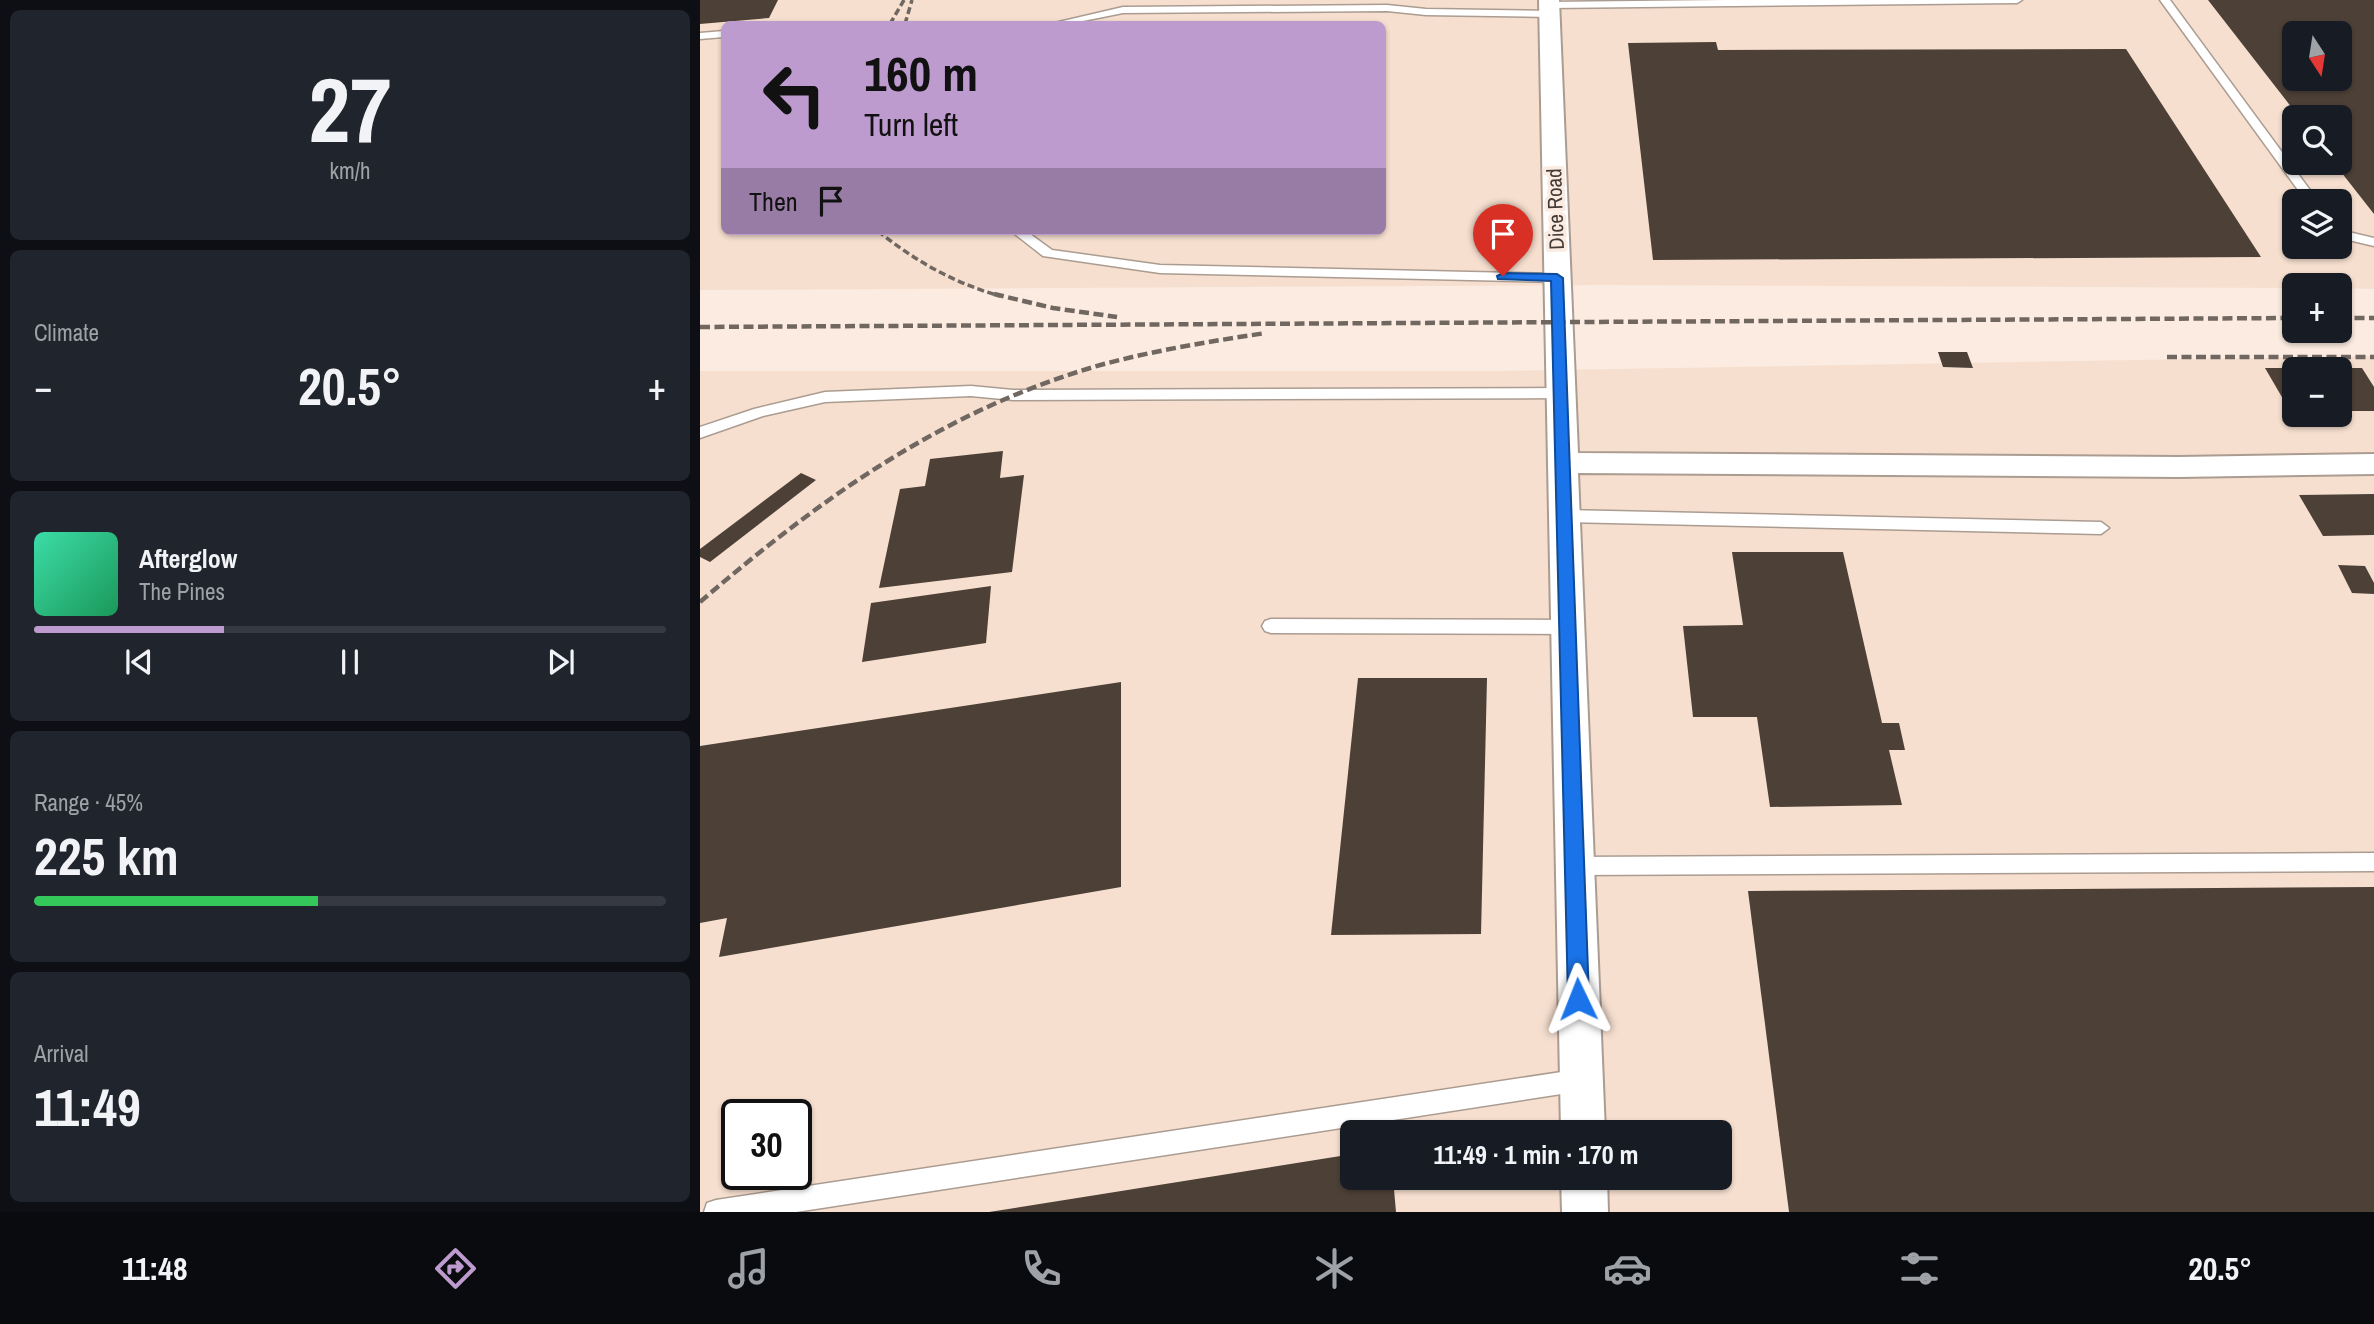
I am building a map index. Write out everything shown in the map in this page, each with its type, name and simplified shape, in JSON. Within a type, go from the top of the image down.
[{"type":"street","name":"Dice Road","points":[[1549,6],[1583,1120]]},
{"type":"street","points":[[1562,463],[2165,467],[2374,464]]},
{"type":"street","points":[[1584,1190],[1585,1212]]},
{"type":"lane","points":[[1070,21],[1123,10],[1387,8],[1426,12],[1549,6],[2018,0]]},
{"type":"lane","points":[[2165,0],[2303,189]]},
{"type":"lane","points":[[700,36],[721,34]]},
{"type":"lane","points":[[1023,235],[1048,253],[1160,269],[1557,278]]},
{"type":"lane","points":[[2352,237],[2374,242]]},
{"type":"lane","points":[[700,433],[759,412],[825,397],[971,391],[1013,394],[1561,393]]},
{"type":"lane","points":[[1564,516],[2101,528]]},
{"type":"lane","points":[[1271,626],[1567,627]]},
{"type":"lane","points":[[1574,866],[2374,862]]},
{"type":"lane","points":[[716,1212],[1581,1080]]},
{"type":"shaded area","points":[[700,0],[2374,0],[2374,289],[2352,288],[2352,273],[2282,273],[2282,288],[1601,285],[700,290]]},
{"type":"shaded area","points":[[2374,356],[2374,1212],[700,1212],[700,371],[1497,371],[2282,358],[2282,427],[2352,427],[2352,357],[2316,357]]},
{"type":"building","points":[[700,0],[778,0],[769,18],[700,24]]},
{"type":"building","points":[[2208,0],[2374,0],[2374,214],[2343,175],[2352,175],[2352,105],[2290,105]]},
{"type":"building","points":[[1716,42],[1718,50],[2126,49],[2261,257],[1653,260],[1628,43]]},
{"type":"building","points":[[1938,352],[1967,352],[1973,368],[1943,367]]},
{"type":"building","points":[[2265,368],[2282,368],[2282,397]]},
{"type":"building","points":[[2352,368],[2362,368],[2374,387],[2374,411],[2352,411]]},
{"type":"building","points":[[1003,451],[1000,478],[1024,475],[1012,572],[879,588],[900,489],[925,486],[930,459]]},
{"type":"building","points":[[801,473],[816,480],[710,562],[700,557],[700,549]]},
{"type":"building","points":[[2374,494],[2374,535],[2323,536],[2299,495]]},
{"type":"building","points":[[1732,552],[1843,552],[1882,723],[1899,723],[1905,750],[1889,750],[1902,805],[1770,807],[1757,717],[1693,717],[1683,626],[1743,625]]},
{"type":"building","points":[[2338,565],[2365,566],[2374,583],[2374,594],[2352,593]]},
{"type":"building","points":[[991,586],[986,643],[862,662],[871,603]]},
{"type":"building","points":[[1358,678],[1487,678],[1481,934],[1331,935]]},
{"type":"building","points":[[1121,682],[1121,887],[719,957],[727,918],[700,923],[700,746]]},
{"type":"building","points":[[2374,887],[2374,1212],[1789,1212],[1748,891]]},
{"type":"building","points":[[1340,1156],[1340,1190],[1394,1190],[1396,1212],[989,1212]]},
{"type":"railway","points":[[892,21],[904,0]]},
{"type":"railway","points":[[906,21],[912,0]]},
{"type":"railway","points":[[883,235],[936,270],[994,294]]},
{"type":"railway","points":[[994,294],[1053,308],[1117,317]]},
{"type":"railway","points":[[994,294],[1000,296]]},
{"type":"railway","points":[[700,327],[2282,318]]},
{"type":"railway","points":[[2352,318],[2374,318]]},
{"type":"railway","points":[[700,602],[746,563],[840,492],[939,431],[992,405],[1104,364],[1185,346],[1266,333]]},
{"type":"railway","points":[[2167,357],[2374,357]]},
{"type":"route","points":[[1503,276],[1557,278],[1578,999]]}]
